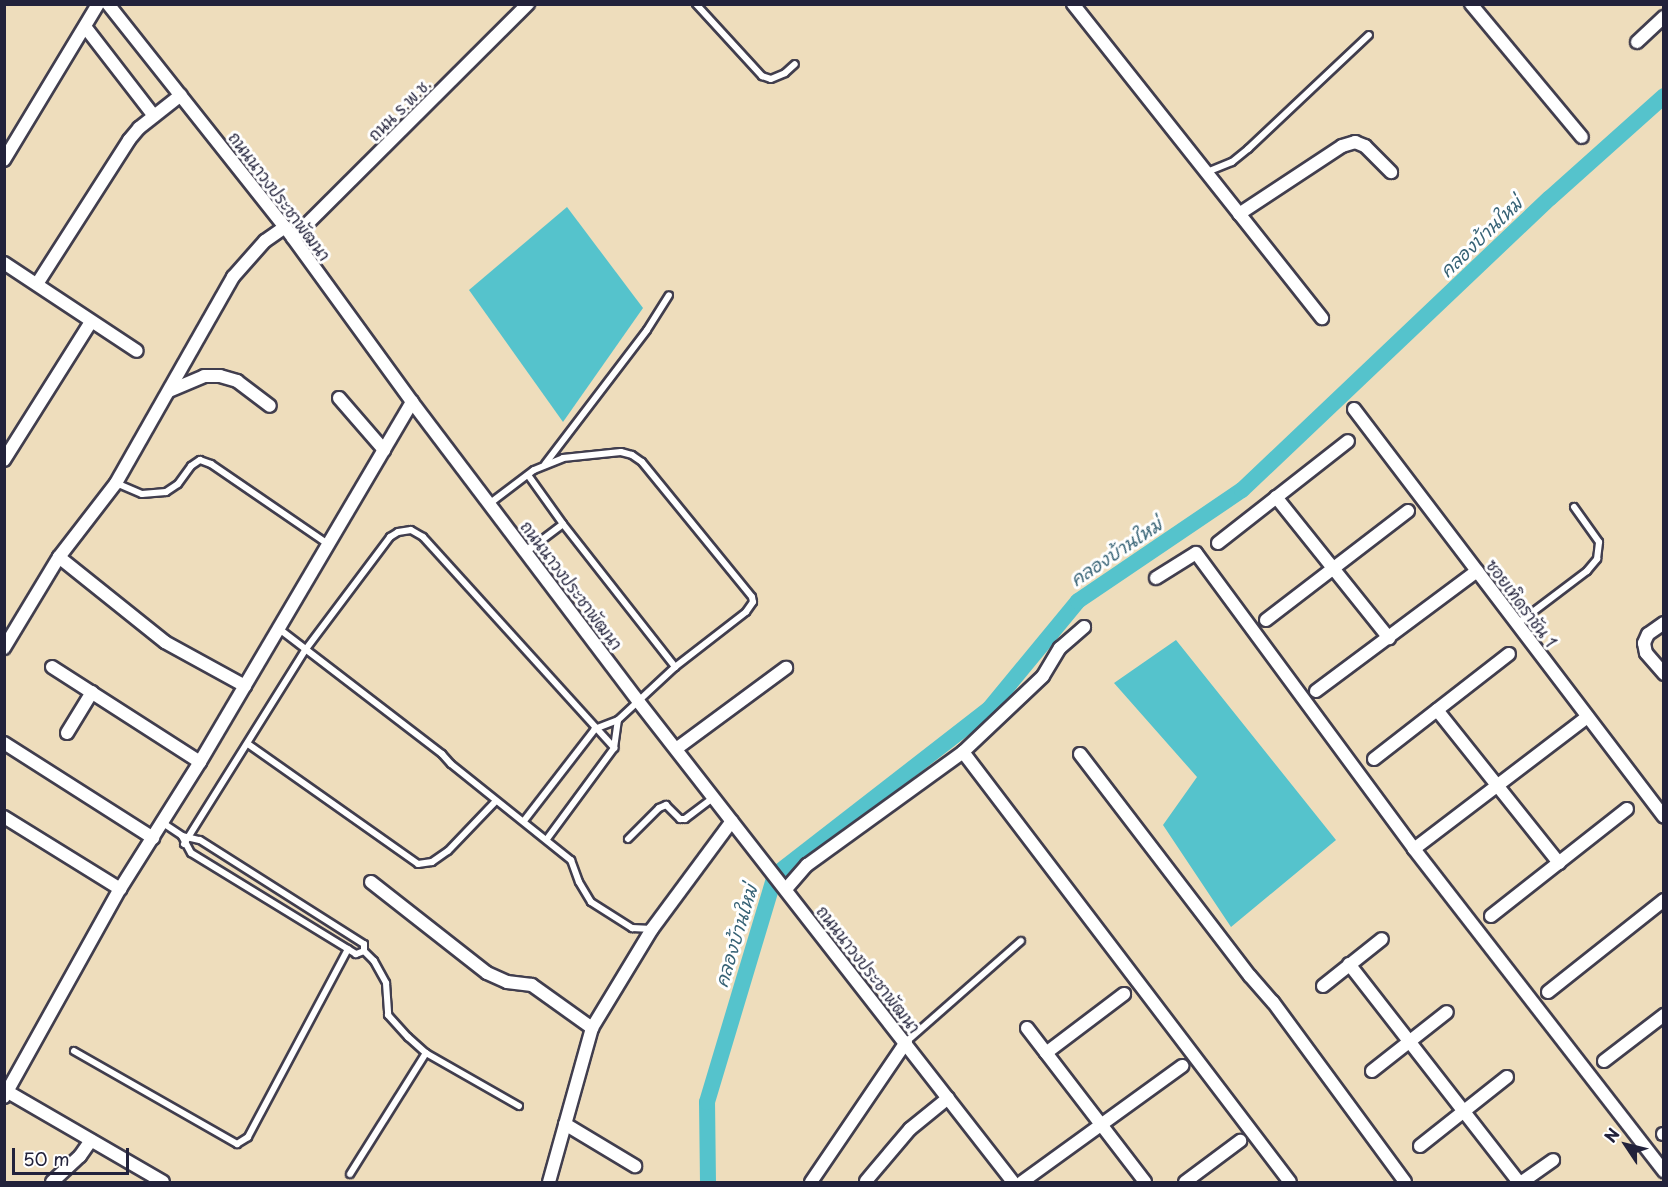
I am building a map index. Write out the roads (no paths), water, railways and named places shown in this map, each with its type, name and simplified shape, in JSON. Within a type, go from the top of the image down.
[{"type":"street","points":[[4,160],[86,28],[98,4]]},
{"type":"street","name":"ถนน ร.พ.ช.","points":[[4,648],[59,557],[116,483],[233,277],[265,241],[289,232],[528,4]]},
{"type":"street","points":[[1073,4],[1322,318]]},
{"type":"street","points":[[1471,4],[1582,137]]},
{"type":"street","name":"ถนนนาวงประชาพัฒนา","points":[[112,7],[289,232],[411,402],[638,701],[1013,1182]]},
{"type":"street","points":[[1637,42],[1664,17]]},
{"type":"street","points":[[86,28],[154,116]]},
{"type":"street","points":[[37,284],[129,140],[181,95]]},
{"type":"street","points":[[1239,214],[1342,146],[1355,142],[1365,146],[1392,172]]},
{"type":"street","points":[[5,265],[137,351]]},
{"type":"street","points":[[4,460],[91,322]]},
{"type":"street","points":[[169,391],[204,375],[220,376],[237,381],[270,406]]},
{"type":"street","points":[[339,398],[384,450]]},
{"type":"street","points":[[163,1182],[91,1140],[6,1095],[120,889],[200,762],[411,402]]},
{"type":"street","name":"ซอยเทิดราชัน 1","points":[[1354,410],[1664,817]]},
{"type":"street","points":[[1218,543],[1348,441]]},
{"type":"street","points":[[1276,497],[1389,638]]},
{"type":"street","points":[[1266,620],[1408,511]]},
{"type":"street","points":[[1156,578],[1196,553],[1414,849],[1664,1171]]},
{"type":"street","points":[[59,557],[165,642],[245,686]]},
{"type":"street","points":[[1317,690],[1477,571]]},
{"type":"street","points":[[1664,623],[1648,634],[1644,643],[1646,653],[1664,674]]},
{"type":"street","points":[[784,887],[807,865],[963,752],[1043,676],[1060,648],[1084,627]]},
{"type":"street","points":[[1374,759],[1509,654]]},
{"type":"street","points":[[52,666],[200,762]]},
{"type":"street","points":[[676,749],[786,668]]},
{"type":"street","points":[[68,734],[92,692]]},
{"type":"street","points":[[1437,710],[1559,863]]},
{"type":"street","points":[[1414,849],[1587,717]]},
{"type":"street","points":[[4,743],[153,838]]},
{"type":"street","points":[[963,752],[1290,1182]]},
{"type":"street","points":[[1080,754],[1250,976],[1273,1002],[1406,1182]]},
{"type":"street","points":[[1491,916],[1627,809]]},
{"type":"street","points":[[4,817],[120,889]]},
{"type":"street","points":[[549,1182],[592,1028],[652,929],[732,821]]},
{"type":"street","points":[[371,882],[487,973],[507,982],[532,986],[592,1028]]},
{"type":"street","points":[[1548,992],[1664,900]]},
{"type":"street","points":[[1323,986],[1382,939]]},
{"type":"street","points":[[1349,964],[1520,1182],[1552,1160]]},
{"type":"street","points":[[1046,1053],[1124,994]]},
{"type":"street","points":[[1372,1071],[1447,1012]]},
{"type":"street","points":[[1604,1061],[1664,1016]]},
{"type":"street","points":[[1027,1028],[1145,1182]]},
{"type":"street","points":[[811,1182],[906,1042]]},
{"type":"street","points":[[1022,1182],[1182,1066]]},
{"type":"street","points":[[1420,1146],[1507,1077]]},
{"type":"street","points":[[866,1181],[910,1129],[948,1098]]},
{"type":"street","points":[[565,1124],[635,1166]]},
{"type":"street","points":[[52,1182],[80,1156],[91,1140]]},
{"type":"street","points":[[1185,1182],[1240,1141]]},
{"type":"lane","points":[[696,4],[762,76],[771,78],[785,73],[795,64]]},
{"type":"lane","points":[[1206,172],[1232,162],[1248,149],[1369,35]]},
{"type":"lane","points":[[545,464],[647,330],[669,295]]},
{"type":"lane","points":[[489,504],[545,464],[577,454],[621,452],[632,455],[642,462],[752,597],[753,602],[746,612],[675,667],[618,720],[595,729],[524,821]]},
{"type":"lane","points":[[116,483],[142,494],[166,492],[178,484],[191,465],[200,460],[211,464],[328,544]]},
{"type":"lane","points":[[528,475],[563,524],[675,667]]},
{"type":"lane","points":[[1517,624],[1587,571],[1597,558],[1599,542],[1574,507]]},
{"type":"lane","points":[[526,552],[563,524]]},
{"type":"lane","points":[[184,844],[306,650],[390,537],[398,532],[411,530],[423,537],[614,748]]},
{"type":"lane","points":[[278,627],[442,754],[496,801],[572,860],[579,882],[591,902],[632,928],[652,929]]},
{"type":"lane","points":[[547,839],[614,748],[618,720]]},
{"type":"lane","points":[[248,744],[418,864],[432,862],[448,851],[496,801]]},
{"type":"lane","points":[[628,839],[659,808],[666,805],[680,819],[685,819],[714,798]]},
{"type":"lane","points":[[163,823],[182,836],[200,840],[364,944],[364,951],[374,961],[386,983],[388,1015],[426,1053],[519,1106]]},
{"type":"lane","points":[[182,836],[190,853],[356,954],[364,951]]},
{"type":"lane","points":[[906,1042],[1021,941]]},
{"type":"lane","points":[[74,1051],[237,1144],[248,1137],[348,949]]},
{"type":"lane","points":[[350,1174],[426,1053]]},
{"type":"water","points":[[567,207],[643,308],[563,422],[469,290]]},
{"type":"water","points":[[1176,640],[1336,840],[1231,927],[1163,825],[1197,777],[1114,683]]},
{"type":"waterway","name":"คลองบ้านใหม่","points":[[708,1182],[707,1102],[775,875],[989,709],[1078,601],[1242,490],[1550,198],[1664,96]]}]
